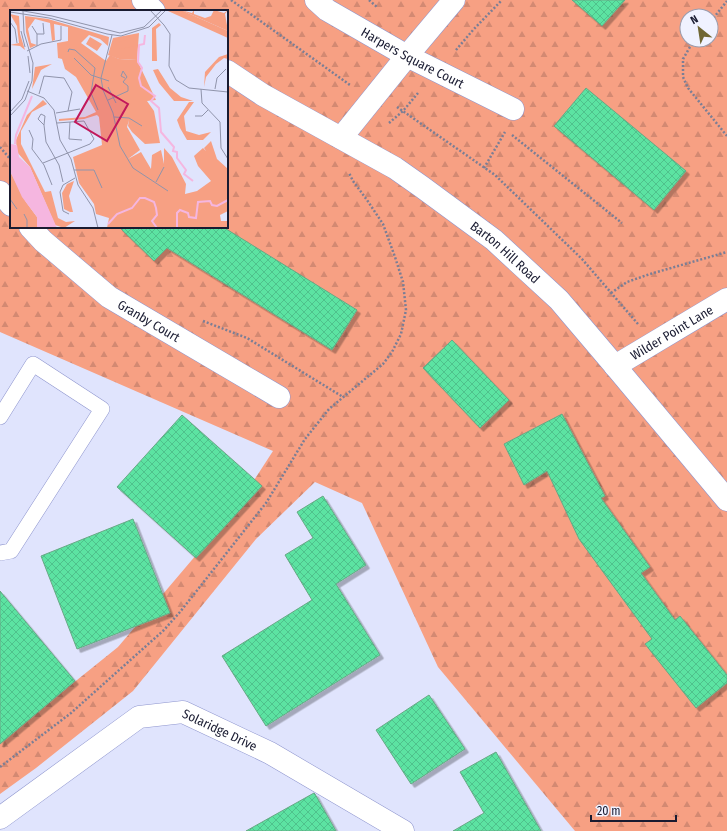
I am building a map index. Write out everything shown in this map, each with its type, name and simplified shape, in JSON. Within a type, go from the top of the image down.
[{"type":"street","points":[[143,0],[153,10]]},
{"type":"street","name":"Harpers Square Court","points":[[316,0],[327,10],[407,56],[513,109]]},
{"type":"street","points":[[349,143],[376,94],[454,0]]},
{"type":"street","name":"Barton Hill Road","points":[[228,71],[263,95],[395,168],[494,240],[559,300],[727,500]]},
{"type":"street","points":[[0,192],[10,204]]},
{"type":"street","name":"Granby Court","points":[[31,228],[42,241],[109,297],[279,397]]},
{"type":"street","name":"Wilder Point Lane","points":[[615,366],[727,299]]},
{"type":"street","name":"Solaridge Drive","points":[[0,818],[139,717],[183,712],[270,753],[403,831]]},
{"type":"lane","points":[[0,417],[33,364],[102,409],[11,551],[0,553]]},
{"type":"path","points":[[231,0],[352,86],[376,94],[495,175],[582,259],[653,342]]},
{"type":"path","points":[[456,50],[502,0]]},
{"type":"path","points":[[719,11],[727,1]]},
{"type":"path","points":[[689,48],[683,59],[683,77],[688,88],[727,136]]},
{"type":"path","points":[[0,767],[71,713],[164,630],[180,612],[266,503],[305,439],[329,409],[383,364],[392,352],[401,334],[406,310],[404,282],[383,224],[353,181],[348,170],[349,143],[403,111],[418,94]]},
{"type":"path","points":[[484,168],[506,131],[622,222]]},
{"type":"path","points":[[0,147],[10,159]]},
{"type":"path","points":[[611,293],[627,282],[727,252]]},
{"type":"path","points":[[197,318],[247,338],[343,397]]},
{"type":"green space","points":[[0,0],[727,0],[727,831],[575,831],[438,667],[362,503],[315,482],[256,539],[133,691],[36,768],[0,794],[0,742],[118,647],[236,508],[273,451],[0,332]]},
{"type":"building","points":[[572,0],[625,0],[602,26]]},
{"type":"building","points":[[586,88],[686,171],[654,210],[554,126]]},
{"type":"building","points":[[120,228],[225,228],[357,310],[332,350],[167,248],[154,261]]},
{"type":"building","points":[[452,340],[509,400],[480,428],[423,368]]},
{"type":"building","points":[[562,414],[605,496],[601,498],[650,567],[641,573],[675,620],[680,616],[727,675],[727,683],[696,708],[645,644],[652,639],[579,539],[547,471],[524,485],[504,444]]},
{"type":"building","points":[[182,415],[262,486],[196,558],[117,487]]},
{"type":"building","points":[[323,496],[366,565],[336,584],[380,655],[266,726],[222,656],[312,600],[285,555],[313,538],[297,512]]},
{"type":"building","points":[[133,519],[170,613],[77,649],[41,556]]},
{"type":"building","points":[[0,591],[75,681],[0,744]]},
{"type":"building","points":[[429,695],[465,749],[411,784],[376,730]]},
{"type":"building","points":[[496,752],[541,831],[453,831],[484,813],[460,772]]},
{"type":"building","points":[[314,793],[336,831],[246,831]]}]
